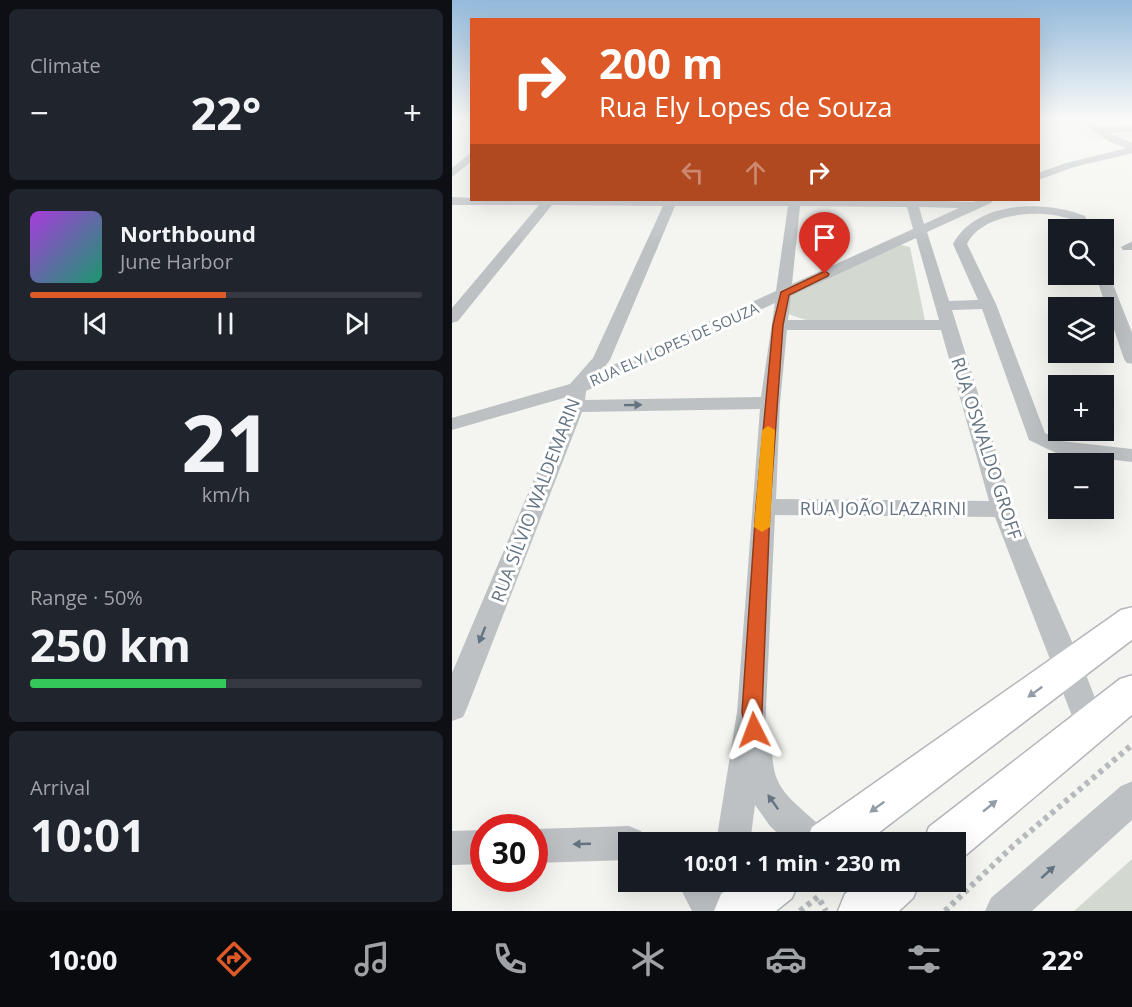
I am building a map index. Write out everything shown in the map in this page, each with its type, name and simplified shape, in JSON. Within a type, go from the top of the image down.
[{"type":"main road","points":[[843,832],[1133,620]]},
{"type":"main road","points":[[958,832],[1133,691]]},
{"type":"main road","points":[[738,911],[763,892]]},
{"type":"main road","points":[[862,911],[885,892]]},
{"type":"street","points":[[452,174],[465,162]]},
{"type":"street","points":[[1044,172],[1082,162]]},
{"type":"street","points":[[452,201],[470,201]]},
{"type":"street","points":[[452,318],[548,201]]},
{"type":"street","points":[[670,201],[980,202]]},
{"type":"street","name":"RUA SÍLVIO WALDEMARIN","points":[[452,708],[576,397],[601,360],[670,201]]},
{"type":"street","points":[[735,832],[752,712],[770,403],[795,201]]},
{"type":"street","name":"RUA OSWALDO GROFF","points":[[912,201],[1003,509],[1069,667],[1090,724]]},
{"type":"street","name":"RUA ELY LOPES DE SOUZA","points":[[452,424],[576,397],[655,352],[920,232],[980,202]]},
{"type":"street","points":[[1081,219],[1069,214],[1014,212],[998,215],[966,234],[960,244],[988,304],[1036,436],[1056,447],[1133,456]]},
{"type":"street","points":[[788,266],[795,271],[825,274]]},
{"type":"street","points":[[1106,285],[1133,358]]},
{"type":"street","points":[[778,325],[945,315],[988,304]]},
{"type":"street","points":[[613,334],[619,346],[633,351],[655,352]]},
{"type":"street","points":[[576,397],[770,403]]},
{"type":"street","name":"RUA JOÃO LAZARINI","points":[[763,507],[1003,509]]},
{"type":"street","points":[[752,712],[761,785],[782,814],[802,832]]},
{"type":"street","points":[[1004,911],[1133,797]]},
{"type":"street","points":[[548,846],[618,843]]},
{"type":"street","points":[[452,848],[470,847]]},
{"type":"street","points":[[702,892],[714,911]]},
{"type":"street","points":[[723,911],[726,892]]},
{"type":"path","points":[[945,911],[1013,846],[1133,744]]},
{"type":"path","points":[[800,911],[818,897],[826,911]]},
{"type":"shaded area","points":[[901,245],[910,247],[925,321],[809,321],[788,314],[789,294]]},
{"type":"shaded area","points":[[1132,859],[1132,911],[1074,911]]},
{"type":"slow traffic","points":[[762,527],[768,430]]},
{"type":"route","points":[[754,730],[752,712],[763,507],[778,325],[784,294],[825,274]]}]
